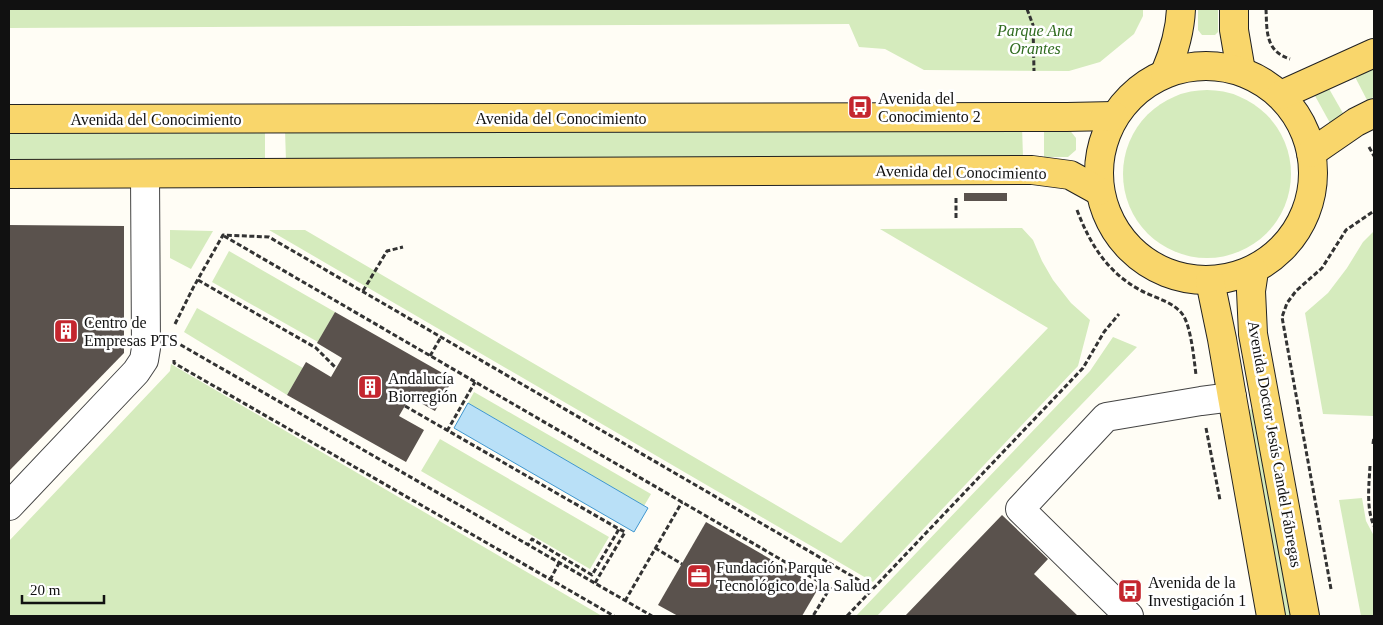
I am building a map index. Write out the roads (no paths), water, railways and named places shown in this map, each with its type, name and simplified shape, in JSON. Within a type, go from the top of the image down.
[{"type":"main road","points":[[1165,73],[1175,48],[1181,9]]},
{"type":"main road","points":[[1234,9],[1234,30],[1241,71]]},
{"type":"main road","points":[[1281,95],[1374,53]]},
{"type":"main road","points":[[1193,66],[1218,66],[1241,71],[1262,81],[1281,95],[1302,123],[1311,153],[1313,188],[1302,223],[1280,251],[1254,270],[1230,280],[1210,281],[1178,277],[1146,261],[1120,235],[1099,191],[1100,150],[1114,116],[1139,90],[1165,73],[1193,66]]},
{"type":"main road","points":[[1311,153],[1356,122],[1374,113]]},
{"type":"main road","name":"Avenida del Conocimiento","points":[[9,119],[1114,116]]},
{"type":"main road","name":"Avenida del Conocimiento","points":[[9,174],[1032,170],[1070,175],[1099,191]]},
{"type":"main road","name":"Avenida Doctor Jesús Candel Fábregas","points":[[1254,270],[1251,291],[1253,334],[1305,616]]},
{"type":"main road","name":"Avenida Doctor Jesús Candel Fábregas","points":[[1210,281],[1271,616]]},
{"type":"main road","points":[[1232,398],[1263,391]]},
{"type":"street","points":[[9,506],[136,372],[144,360],[146,348],[145,174]]},
{"type":"street","points":[[1128,616],[1020,509],[1106,417],[1138,418],[1201,401],[1232,398]]},
{"type":"water","points":[[468,403],[648,508],[634,532],[454,428]]},
{"type":"place","name":"Avenida del Conocimiento 2","points":[[860,107]]},
{"type":"place","name":"Centro de Empresas PTS","points":[[66,331]]},
{"type":"place","name":"Andalucía Biorregión","points":[[370,387]]},
{"type":"place","name":"Fundación Parque Tecnológico de la Salud","points":[[699,576]]},
{"type":"place","name":"Avenida de la Investigación 1","points":[[1130,591]]},
{"type":"park label","name":"Parque Ana Orantes","points":[[1035,39]]}]
